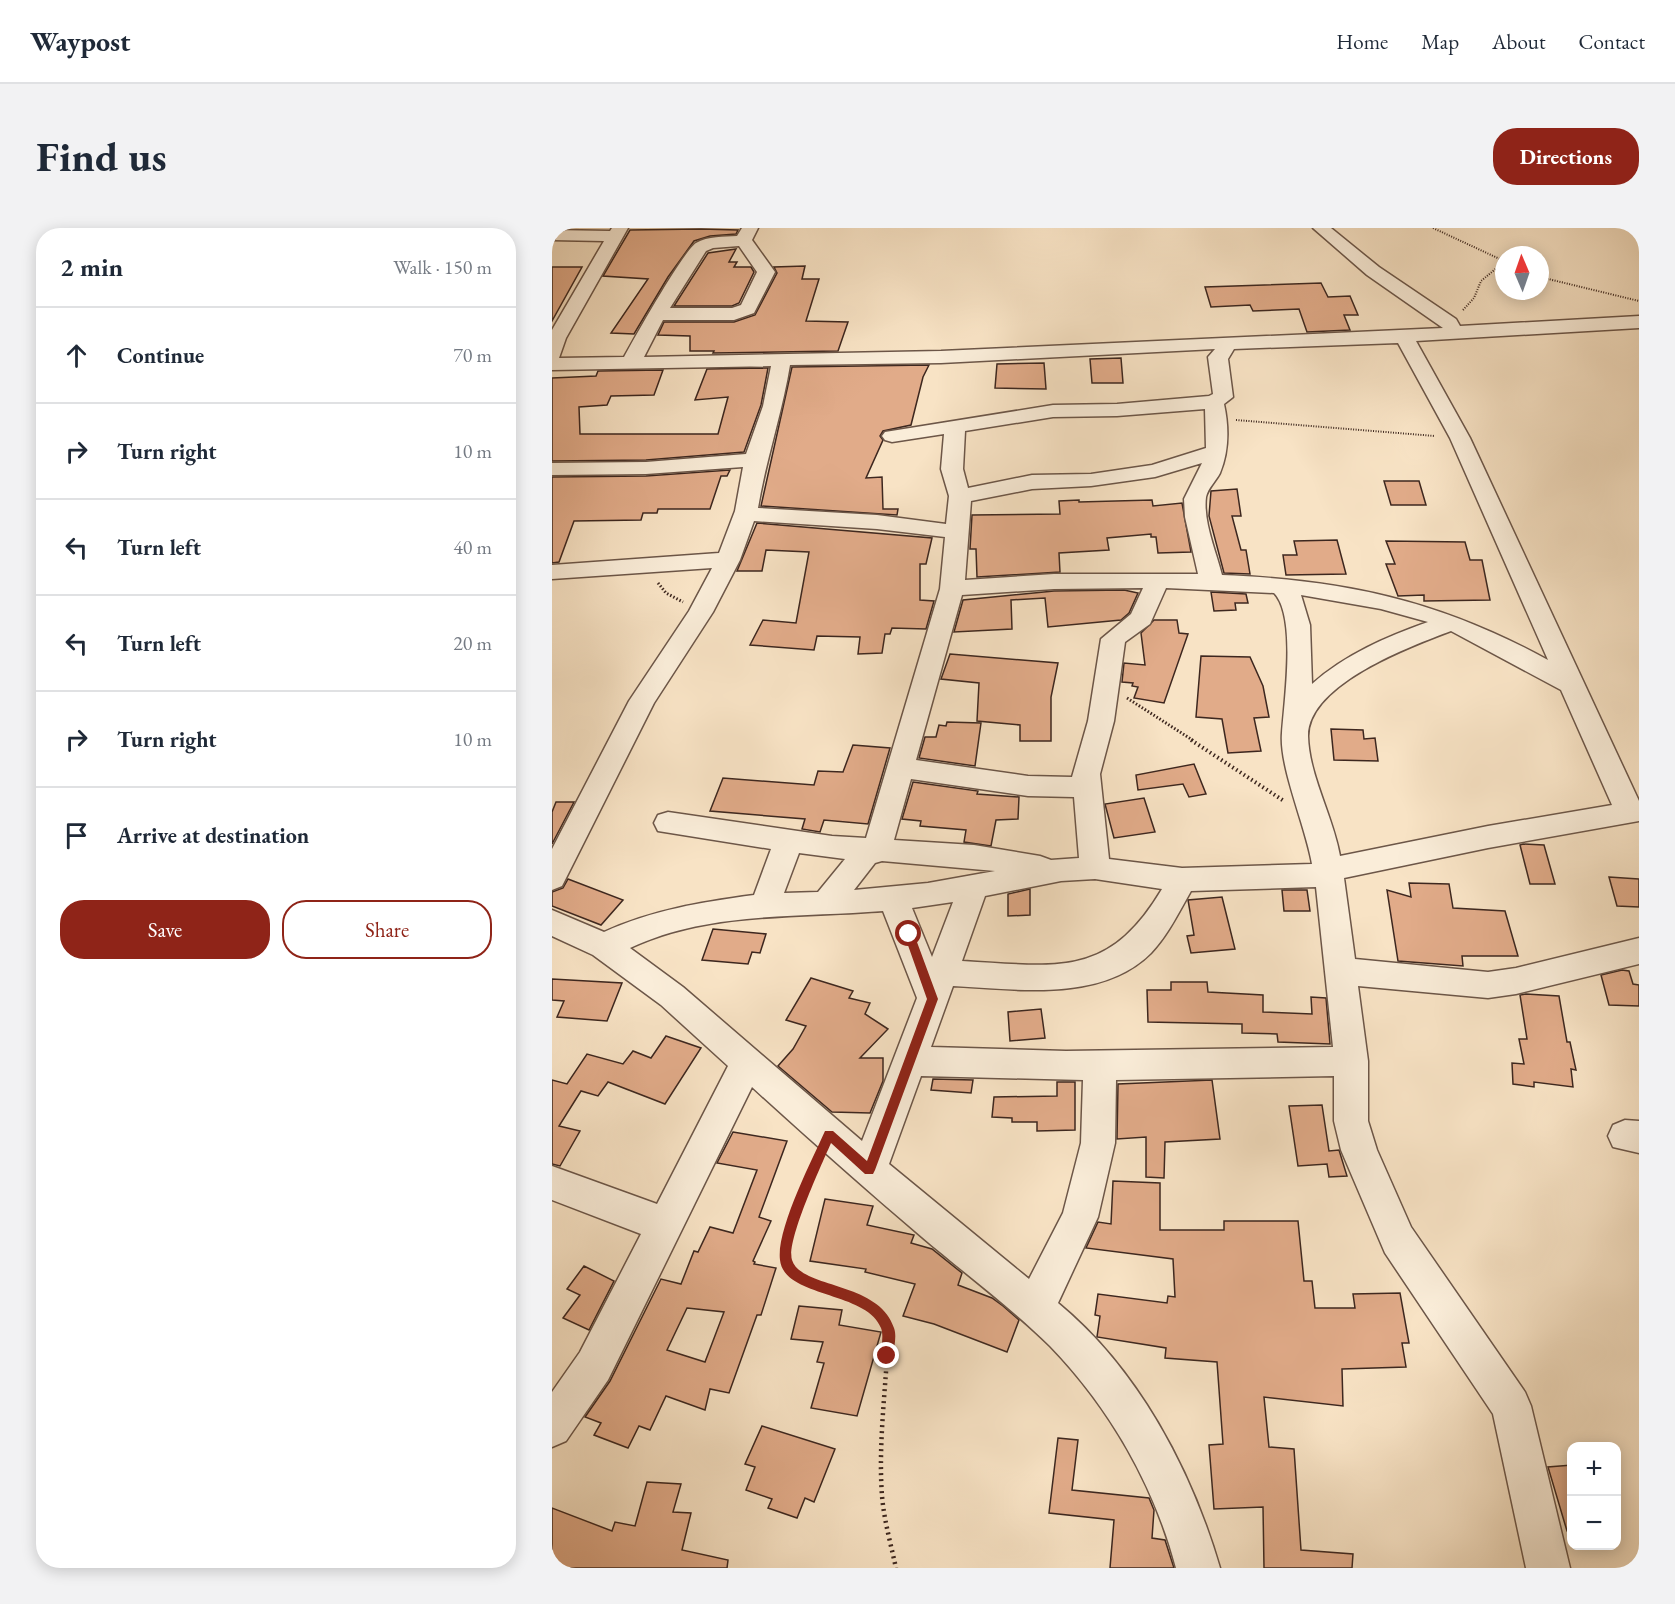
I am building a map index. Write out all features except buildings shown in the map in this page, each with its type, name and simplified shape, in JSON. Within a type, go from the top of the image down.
[{"type":"street","points":[[1321,228],[1373,271],[1452,327]]},
{"type":"street","points":[[552,235],[617,232]]},
{"type":"street","points":[[552,355],[557,338],[617,232]]},
{"type":"street","points":[[631,363],[659,314],[700,248],[710,243],[747,234],[748,251],[764,265],[766,272],[748,309],[734,314],[659,314]]},
{"type":"street","points":[[1357,236],[1373,271]]},
{"type":"street","points":[[552,364],[781,362],[941,357],[1226,342],[1404,337],[1452,327],[1639,322]]},
{"type":"street","points":[[604,946],[641,929],[692,915],[765,905],[826,904],[893,898],[973,888],[1061,870],[1095,868],[1182,880],[1328,873],[1488,837],[1635,812],[1573,685],[1460,438],[1404,337]]},
{"type":"street","points":[[1211,581],[1195,502],[1199,485],[1207,477],[1215,452],[1215,410],[1223,397],[1218,357],[1223,353],[1226,342]]},
{"type":"street","points":[[552,878],[642,700],[701,612],[728,561],[746,511],[755,460],[773,406],[781,362]]},
{"type":"street","points":[[892,436],[1053,411],[1215,410]]},
{"type":"street","points":[[826,904],[872,852],[900,768],[952,589],[960,495],[952,469],[955,426]]},
{"type":"street","points":[[960,495],[1032,482],[1091,480],[1144,473],[1215,452]]},
{"type":"street","points":[[552,469],[646,468],[755,460]]},
{"type":"street","points":[[746,511],[754,514],[877,522],[958,532]]},
{"type":"street","points":[[552,572],[633,565],[728,561]]},
{"type":"street","points":[[952,589],[1015,581],[1211,581],[1279,584],[1362,597],[1413,609],[1452,622],[1573,685]]},
{"type":"street","points":[[1095,868],[1085,787],[1087,762],[1097,737],[1113,639],[1141,618],[1158,581]]},
{"type":"street","points":[[1279,584],[1289,592],[1300,632],[1298,717],[1295,735],[1298,759],[1316,819],[1328,873],[1351,1061],[1351,1121],[1359,1150],[1398,1240],[1511,1406],[1548,1568]]},
{"type":"street","points":[[1298,717],[1311,699],[1335,678],[1378,651],[1452,622]]},
{"type":"street","points":[[900,768],[1028,786],[1085,787]]},
{"type":"street","points":[[668,823],[788,842],[872,852],[974,856],[1061,870]]},
{"type":"street","points":[[765,905],[788,842]]},
{"type":"street","points":[[938,986],[1088,973],[1107,966],[1131,952],[1138,944],[1157,922],[1182,880]]},
{"type":"street","points":[[869,1170],[973,888]]},
{"type":"street","points":[[893,898],[938,986]]},
{"type":"street","points":[[552,922],[604,946],[672,996],[869,1170],[1063,1332],[1112,1389],[1160,1464],[1190,1539],[1198,1568]]},
{"type":"street","points":[[1340,971],[1488,985],[1516,981],[1639,951]]},
{"type":"street","points":[[552,1427],[594,1366],[748,1061]]},
{"type":"street","points":[[911,1061],[1100,1065],[1351,1061]]},
{"type":"street","points":[[1035,1308],[1080,1217],[1098,1143],[1100,1065]]},
{"type":"street","points":[[552,1184],[665,1225]]},
{"type":"path","points":[[1433,228],[1495,258]]},
{"type":"path","points":[[1452,327],[1474,298],[1481,281],[1495,269]]},
{"type":"path","points":[[1549,280],[1639,301]]},
{"type":"path","points":[[1215,410],[1460,438]]},
{"type":"path","points":[[633,565],[669,594],[701,612]]},
{"type":"path","points":[[1107,683],[1164,720],[1219,761],[1316,819]]},
{"type":"path","points":[[829,1135],[802,1198],[786,1246],[786,1262],[796,1276],[858,1300],[881,1314],[886,1321],[889,1331],[883,1416],[882,1497],[896,1568]]},
{"type":"route","points":[[887,1356],[889,1331],[881,1314],[858,1300],[796,1276],[786,1262],[786,1246],[802,1198],[829,1135],[869,1170],[933,999],[909,934]]}]
